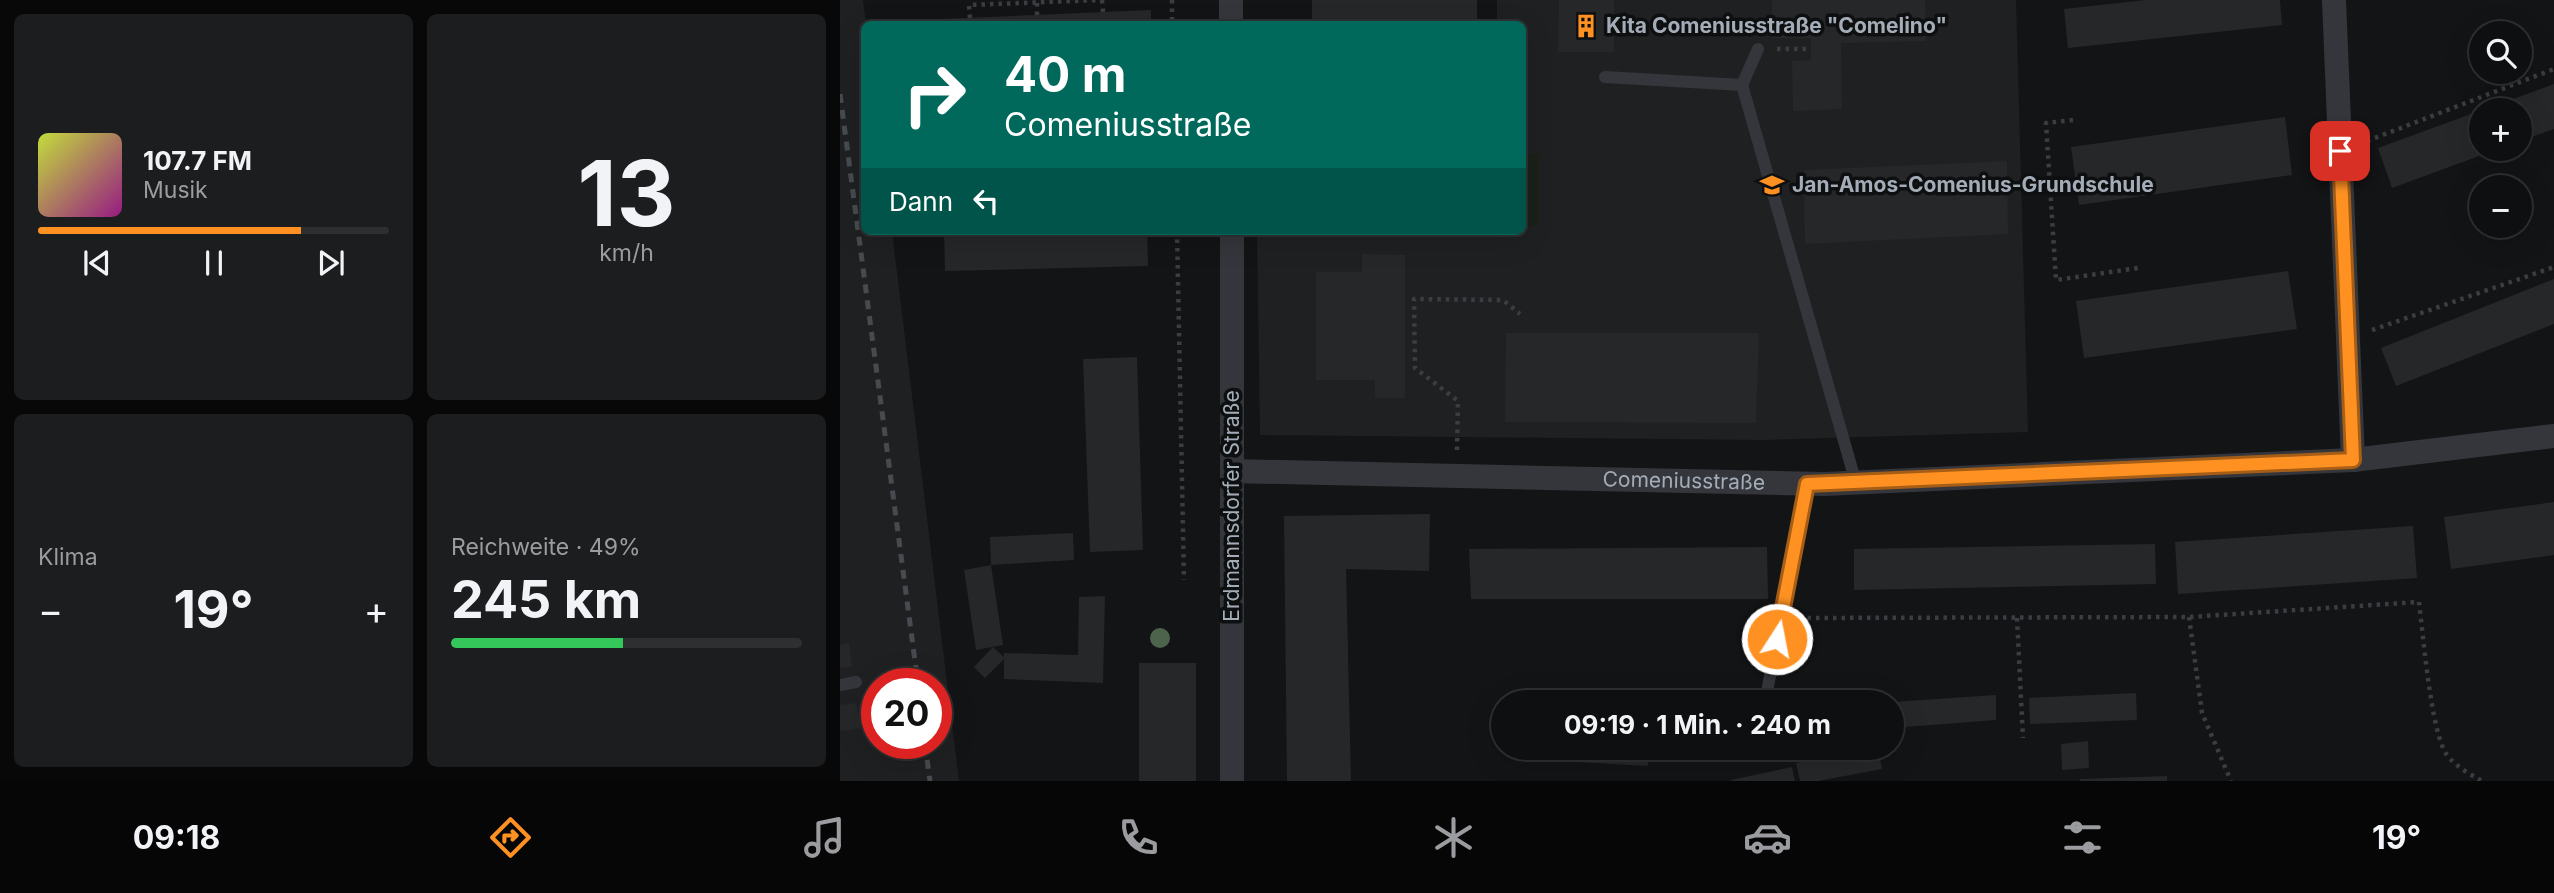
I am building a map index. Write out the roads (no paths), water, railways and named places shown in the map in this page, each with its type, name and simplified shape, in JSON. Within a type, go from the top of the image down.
[{"type":"street","points":[[1231,0],[1231,21]]},
{"type":"street","points":[[2334,0],[2353,460]]},
{"type":"street","name":"Erdmannsdorfer Straße","points":[[1232,235],[1232,781]]},
{"type":"street","name":"Comeniusstraße","points":[[1232,471],[1856,483],[2353,460],[2554,436]]},
{"type":"lane","points":[[1758,49],[1742,85],[1856,483]]},
{"type":"lane","points":[[1605,77],[1742,85]]},
{"type":"lane","points":[[1767,690],[1807,484]]},
{"type":"lane","points":[[840,685],[856,682]]},
{"type":"railway","points":[[840,94],[916,668]]},
{"type":"railway","points":[[927,759],[930,781]]},
{"type":"place","name":"Kita Comeniusstraße \"Comelino\"","points":[[1586,26]]},
{"type":"place","name":"Jan-Amos-Comenius-Grundschule","points":[[1772,185]]}]
